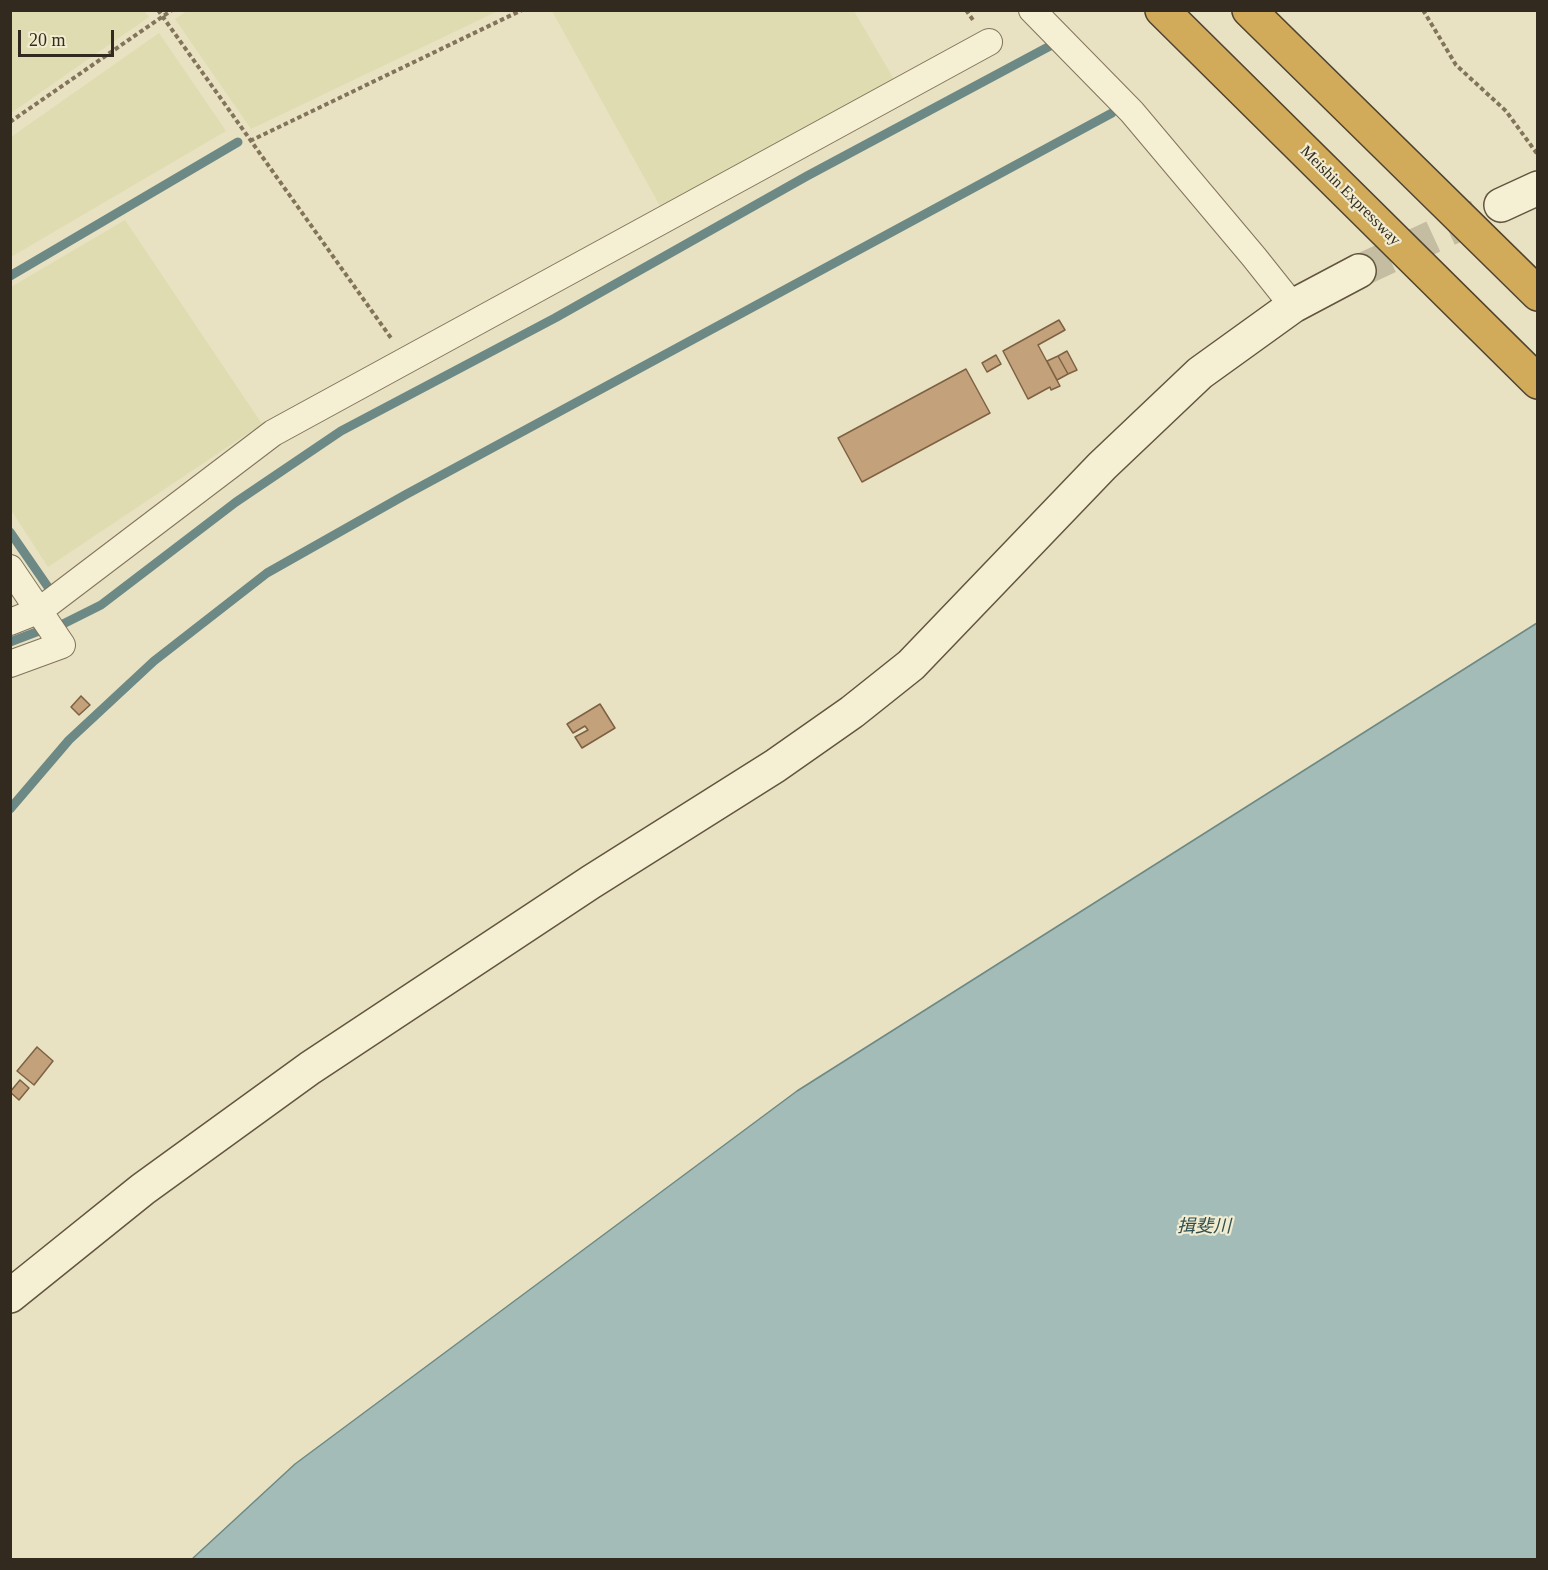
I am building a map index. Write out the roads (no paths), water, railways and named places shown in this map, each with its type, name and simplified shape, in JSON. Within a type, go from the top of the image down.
[{"type":"highway","name":"Meishin Expressway","points":[[1162,10],[1538,382]]},
{"type":"highway","points":[[1249,10],[1538,294]]},
{"type":"street","points":[[1032,10],[1131,112],[1293,306]]},
{"type":"street","points":[[10,622],[40,610],[273,433],[989,42]]},
{"type":"street","points":[[1501,205],[1538,188]]},
{"type":"street","points":[[10,1296],[143,1189],[310,1068],[591,882],[775,766],[852,712],[911,665],[1102,466],[1200,373],[1293,306],[1359,271]]},
{"type":"street","points":[[10,568],[62,645],[10,664]]},
{"type":"water","name":"揖斐川","points":[[1537,623],[1537,1559],[192,1559],[295,1464],[797,1091]]},
{"type":"waterway","points":[[59,626],[101,605],[236,502],[341,431],[555,318],[807,176],[1050,46]]},
{"type":"waterway","points":[[10,809],[69,740],[154,661],[267,573],[405,495],[1112,113]]},
{"type":"waterway","points":[[10,276],[238,142]]},
{"type":"waterway","points":[[10,532],[48,587]]},
{"type":"waterway","points":[[10,642],[39,631]]},
{"type":"tunnel","points":[[1359,271],[1501,205]]}]
